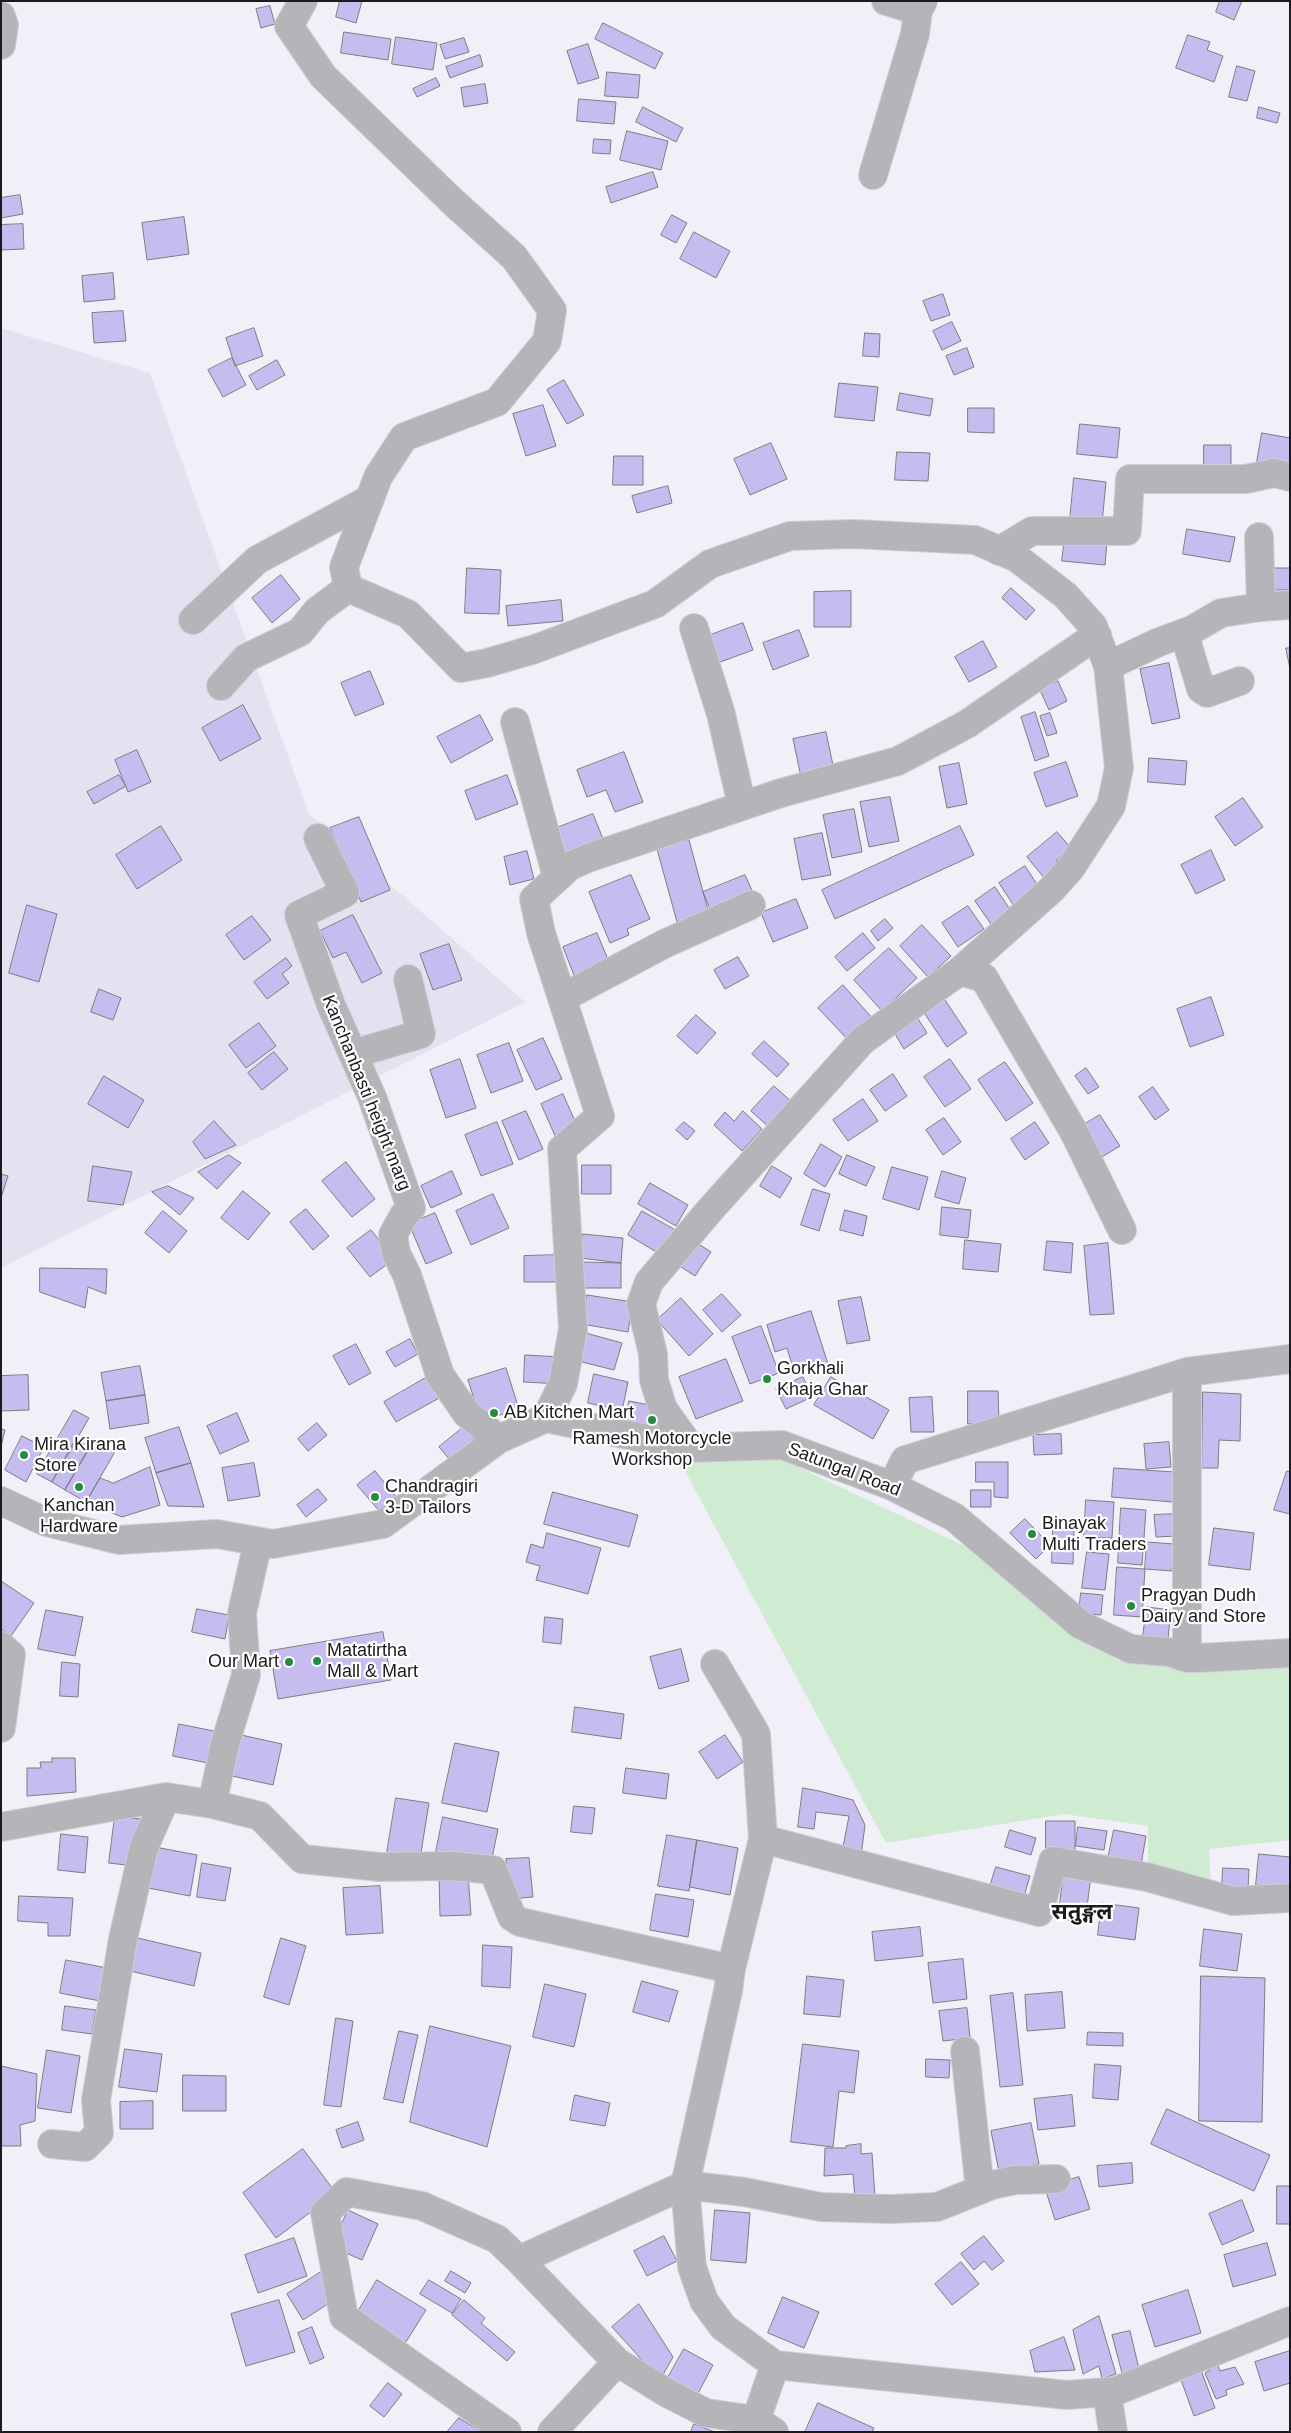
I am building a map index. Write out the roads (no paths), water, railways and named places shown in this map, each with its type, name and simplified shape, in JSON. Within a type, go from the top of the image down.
[{"type":"street","points":[[303,1],[289,26],[323,76],[453,202],[514,257],[552,310],[547,340],[496,402],[404,437],[378,477],[344,567],[348,588]]},
{"type":"street","points":[[873,175],[915,34],[920,6],[886,1]]},
{"type":"street","points":[[1,16],[4,24],[1,45]]},
{"type":"street","points":[[999,550],[1032,531],[1127,532],[1130,479],[1246,478],[1274,473],[1290,477]]},
{"type":"street","points":[[193,620],[257,560],[370,499]]},
{"type":"street","points":[[348,588],[408,614],[461,668],[487,663],[535,649],[655,604],[710,564],[790,536],[853,534],[976,540],[1017,558],[1066,596],[1093,626],[1097,635],[1108,666],[1119,768],[1111,806],[1070,869],[1051,890],[960,971],[863,1040],[710,1210],[649,1282],[641,1304],[653,1354],[654,1380],[663,1409],[691,1448]]},
{"type":"street","points":[[1259,537],[1260,606]]},
{"type":"street","points":[[221,686],[246,658],[300,632],[318,611],[348,588]]},
{"type":"street","points":[[1108,666],[1159,642],[1184,633],[1221,613],[1260,606],[1290,605]]},
{"type":"street","points":[[694,628],[721,714],[742,806]]},
{"type":"street","points":[[1184,633],[1201,689],[1207,693],[1240,681]]},
{"type":"street","points":[[1,1502],[46,1522],[119,1540],[217,1534],[258,1542],[282,1543],[383,1524],[500,1439],[546,1418],[563,1384],[573,1329],[562,1149],[600,1116],[541,933],[534,899],[570,866],[588,858],[781,793],[898,761],[967,724],[1097,635]]},
{"type":"street","points":[[515,722],[557,877]]},
{"type":"street","name":"Kanchanbasti height marg","points":[[318,838],[346,893],[299,915],[331,1005],[372,1097],[411,1208],[404,1215],[393,1235],[396,1253],[407,1275],[440,1375],[467,1414],[500,1439]]},
{"type":"street","points":[[562,998],[666,944],[751,905]]},
{"type":"street","points":[[960,971],[984,978],[1074,1132],[1122,1230]]},
{"type":"street","points":[[353,1054],[421,1034],[408,979]]},
{"type":"street","points":[[892,1486],[905,1460],[1187,1372],[1290,1359]]},
{"type":"street","points":[[1187,1372],[1187,1658]]},
{"type":"street","name":"Satungal Road","points":[[546,1418],[691,1448],[782,1445],[892,1486],[954,1517],[1081,1624],[1130,1649],[1168,1652],[1187,1658],[1290,1652]]},
{"type":"street","points":[[212,1804],[225,1744],[246,1675],[242,1613],[258,1542]]},
{"type":"street","points":[[1,1646],[11,1656],[1,1728]]},
{"type":"street","points":[[715,1664],[756,1734],[763,1840],[731,1969],[728,1991],[685,2184],[692,2267],[704,2301],[723,2327],[775,2365],[1067,2395],[1116,2391],[1290,2322]]},
{"type":"street","points":[[52,2144],[85,2147],[99,2133],[96,2100],[123,1939],[144,1847],[166,1797]]},
{"type":"street","points":[[1,1827],[166,1797],[212,1804],[260,1816],[302,1859],[380,1867],[453,1866],[493,1870],[512,1917],[520,1922],[731,1969]]},
{"type":"street","points":[[763,1840],[1039,1912],[1053,1861],[1147,1876],[1234,1901],[1290,1898]]},
{"type":"street","points":[[965,2051],[980,2190]]},
{"type":"street","points":[[520,2260],[685,2184],[744,2192],[821,2207],[890,2210],[937,2208],[980,2190],[1015,2180],[1056,2179]]},
{"type":"street","points":[[507,2432],[344,2317],[325,2214],[347,2192],[422,2206],[496,2238],[520,2260],[617,2362],[667,2393],[706,2412],[765,2426],[775,2365]]},
{"type":"street","points":[[556,2431],[617,2362]]},
{"type":"street","points":[[1107,2392],[1113,2432]]},
{"type":"place","name":"Gorkhali Khaja Ghar","points":[[767,1379]]},
{"type":"place","name":"AB Kitchen Mart","points":[[494,1413]]},
{"type":"place","name":"Ramesh Motorcycle Workshop","points":[[652,1420]]},
{"type":"place","name":"Mira Kirana Store","points":[[24,1455]]},
{"type":"place","name":"Kanchan Hardware","points":[[79,1487]]},
{"type":"place","name":"Chandragiri 3-D Tailors","points":[[375,1497]]},
{"type":"place","name":"Binayak Multi Traders","points":[[1032,1534]]},
{"type":"place","name":"Pragyan Dudh Dairy and Store","points":[[1131,1606]]},
{"type":"place","name":"Matatirtha Mall & Mart","points":[[317,1661]]},
{"type":"place","name":"Our Mart","points":[[289,1662]]},
{"type":"district","name":"सतुङ्गल","points":[[1082,1913]]}]
